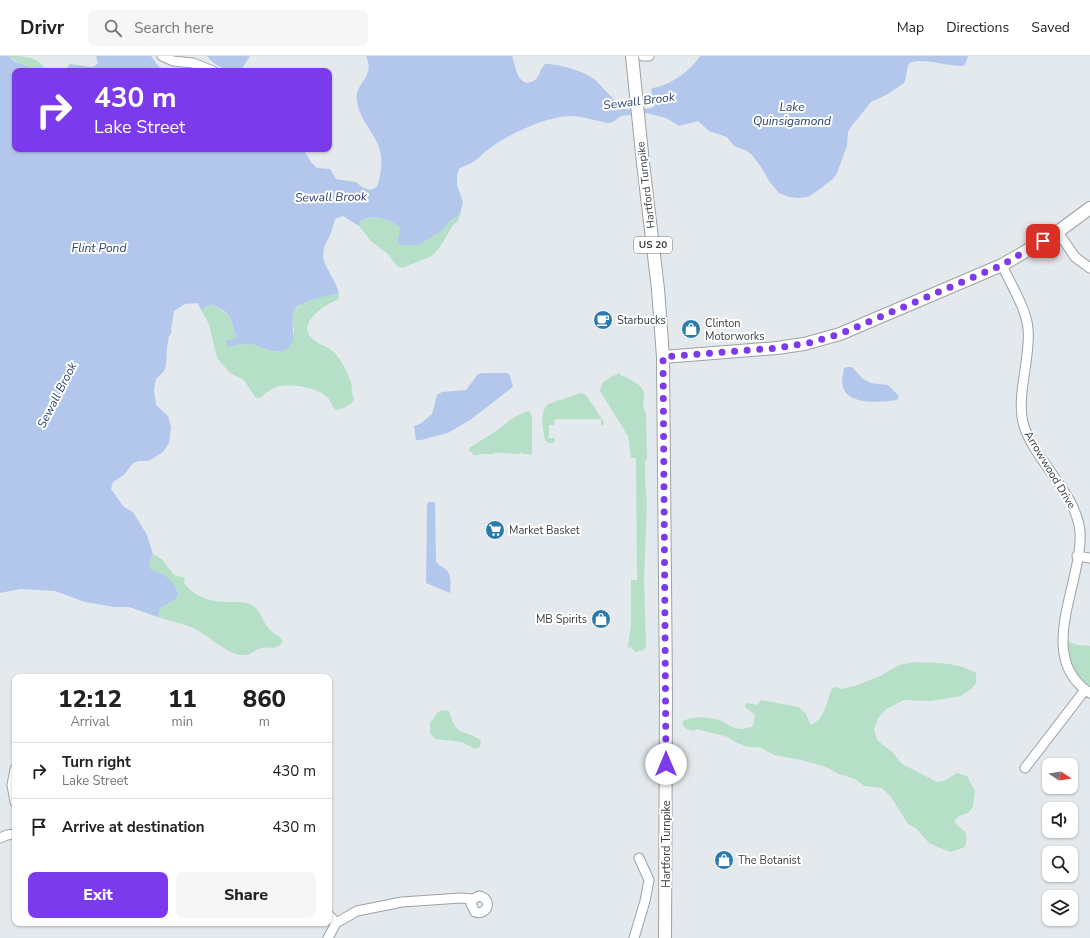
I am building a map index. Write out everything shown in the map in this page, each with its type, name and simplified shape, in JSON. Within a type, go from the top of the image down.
[{"type":"main road","name":"Hartford Turnpike","points":[[632,56],[658,289],[663,357],[666,748],[665,938]]},
{"type":"main road","points":[[663,357],[766,350],[818,341],[845,332],[1002,265],[1058,232],[1090,208]]},
{"type":"street","points":[[162,56],[173,61],[193,63],[206,68]]},
{"type":"street","points":[[643,56],[649,56]]},
{"type":"street","points":[[1058,232],[1074,257],[1090,268]]},
{"type":"street","name":"Arrowwood Drive","points":[[1002,265],[1023,311],[1028,328],[1028,342],[1021,405],[1023,423],[1029,438],[1075,511],[1080,532],[1063,630],[1062,648],[1070,673],[1087,691]]},
{"type":"street","points":[[1077,556],[1090,558]]},
{"type":"street","points":[[1025,768],[1087,691]]},
{"type":"street","points":[[0,838],[12,835]]},
{"type":"street","points":[[634,938],[645,901],[649,880],[639,858]]},
{"type":"street","points":[[328,938],[336,923],[356,911],[402,902],[461,898],[473,899]]},
{"type":"street","points":[[332,918],[336,923]]},
{"type":"green space","points":[[9,56],[30,58],[39,62],[44,68],[31,68],[17,62]]},
{"type":"green space","points":[[460,214],[458,221],[453,225],[440,247],[432,256],[402,268],[397,266],[387,253],[372,242],[359,226],[360,221],[370,217],[385,219],[400,227],[400,245],[418,245],[442,231],[449,222]]},
{"type":"green space","points":[[339,293],[339,298],[337,300],[321,309],[311,319],[307,330],[313,340],[330,349],[337,356],[345,368],[351,382],[354,400],[346,407],[336,410],[328,398],[310,388],[288,385],[276,387],[260,398],[255,397],[244,380],[230,373],[217,358],[209,324],[201,310],[211,304],[229,315],[236,336],[228,347],[248,343],[274,352],[281,351],[293,336],[293,314],[297,308],[302,304],[317,298]]},
{"type":"green space","points":[[620,373],[621,376],[627,377],[641,387],[644,394],[643,405],[646,413],[647,458],[645,462],[645,479],[647,502],[644,580],[646,646],[644,650],[635,652],[631,647],[628,648],[631,624],[631,580],[637,580],[636,458],[631,458],[628,436],[600,391],[604,382]]},
{"type":"green space","points":[[581,393],[586,395],[604,422],[603,426],[601,425],[601,419],[555,419],[554,425],[549,425],[549,438],[555,438],[554,443],[549,443],[545,440],[543,426],[543,412],[545,408],[548,404]]},
{"type":"green space","points":[[527,411],[530,412],[532,416],[532,454],[530,456],[530,454],[523,454],[522,452],[519,454],[495,452],[494,454],[473,455],[472,452],[469,451],[469,448],[513,418]]},
{"type":"green space","points":[[153,554],[162,559],[174,575],[185,578],[184,583],[194,593],[211,600],[243,602],[254,606],[269,629],[282,639],[283,641],[281,644],[274,648],[262,648],[247,655],[238,654],[225,649],[193,628],[158,617],[160,608],[175,600],[149,568],[149,563]]},
{"type":"green space","points":[[1062,639],[1077,645],[1090,646],[1090,693],[1074,679]]},
{"type":"green space","points":[[915,662],[954,665],[969,669],[976,673],[976,683],[961,696],[931,701],[904,700],[886,709],[878,718],[874,730],[877,740],[893,753],[902,764],[937,782],[944,781],[957,773],[967,776],[975,791],[973,807],[968,813],[959,816],[954,822],[965,832],[967,838],[965,847],[951,852],[929,843],[917,829],[908,824],[891,797],[882,788],[864,786],[855,779],[839,774],[826,767],[774,755],[760,747],[747,747],[728,737],[697,729],[694,731],[685,728],[682,722],[691,718],[709,718],[720,720],[732,727],[741,729],[746,728],[753,726],[755,715],[745,707],[745,705],[748,703],[757,705],[761,700],[799,707],[806,714],[811,725],[823,714],[832,688],[837,687],[841,689],[855,686],[880,676],[899,665]]},
{"type":"green space","points":[[442,710],[449,711],[454,724],[460,731],[479,739],[481,741],[480,747],[475,749],[462,742],[435,739],[430,733],[430,723],[438,712]]},
{"type":"water","name":"Flint Pond","points":[[0,56],[9,56],[14,61],[30,68],[12,68],[12,152],[305,152],[317,168],[330,169],[336,179],[356,182],[362,187],[370,190],[377,187],[381,169],[381,158],[380,149],[359,111],[357,101],[359,89],[367,75],[368,70],[366,56],[512,56],[516,71],[522,81],[526,83],[537,78],[545,64],[557,65],[579,71],[591,77],[624,108],[648,109],[655,106],[651,90],[673,81],[691,67],[700,56],[968,56],[965,65],[962,66],[926,61],[913,62],[909,64],[904,83],[888,94],[871,102],[851,127],[848,132],[847,146],[837,173],[833,179],[808,197],[789,197],[779,193],[769,181],[752,155],[747,151],[734,146],[727,137],[709,131],[698,121],[679,126],[666,118],[646,113],[621,116],[609,123],[569,116],[547,120],[525,128],[503,139],[470,164],[459,169],[457,175],[457,185],[463,202],[460,214],[449,222],[442,231],[418,245],[400,245],[397,240],[400,227],[385,219],[370,217],[360,221],[359,226],[343,216],[335,219],[331,233],[324,247],[323,257],[339,293],[304,303],[296,308],[292,319],[292,343],[288,348],[278,352],[246,344],[228,347],[227,340],[234,339],[236,336],[231,319],[227,313],[211,304],[201,310],[198,303],[185,304],[174,311],[172,332],[169,336],[167,347],[166,365],[164,371],[156,379],[154,389],[156,405],[168,416],[171,427],[169,443],[163,452],[149,461],[138,461],[132,464],[124,475],[113,482],[111,489],[124,507],[133,512],[147,535],[153,554],[149,563],[149,568],[164,575],[174,584],[178,595],[175,600],[160,608],[158,617],[129,607],[114,607],[85,602],[55,591],[20,589],[0,593]]},
{"type":"water","points":[[96,56],[151,56],[161,68],[67,68],[70,64],[91,67],[98,63]]},
{"type":"water","points":[[207,56],[250,56],[242,68],[224,68],[210,60]]},
{"type":"water","points":[[852,367],[863,379],[871,383],[888,385],[899,396],[897,400],[875,402],[859,400],[852,397],[846,393],[842,384],[844,368]]},
{"type":"water","points":[[508,373],[513,387],[470,420],[448,433],[416,440],[414,426],[420,424],[432,414],[437,395],[442,392],[466,390],[478,374]]},
{"type":"water","points":[[429,502],[435,502],[436,561],[447,570],[450,576],[450,593],[426,583],[427,504]]},
{"type":"place","name":"Starbucks","points":[[603,320]]},
{"type":"place","name":"Clinton Motorworks","points":[[691,329]]},
{"type":"place","name":"Market Basket","points":[[495,530]]},
{"type":"place","name":"MB Spirits","points":[[601,619]]},
{"type":"place","name":"The Botanist","points":[[724,860]]},
{"type":"route","points":[[666,764],[663,357],[766,350],[809,343],[840,334],[1002,265],[1043,241]]},
{"type":"water label","name":"Sewall Brook","points":[[639,101]]},
{"type":"water label","name":"Lake Quinsigamond","points":[[792,114]]},
{"type":"water label","name":"Sewall Brook","points":[[331,197]]},
{"type":"water label","name":"Sewall Brook","points":[[57,395]]}]
